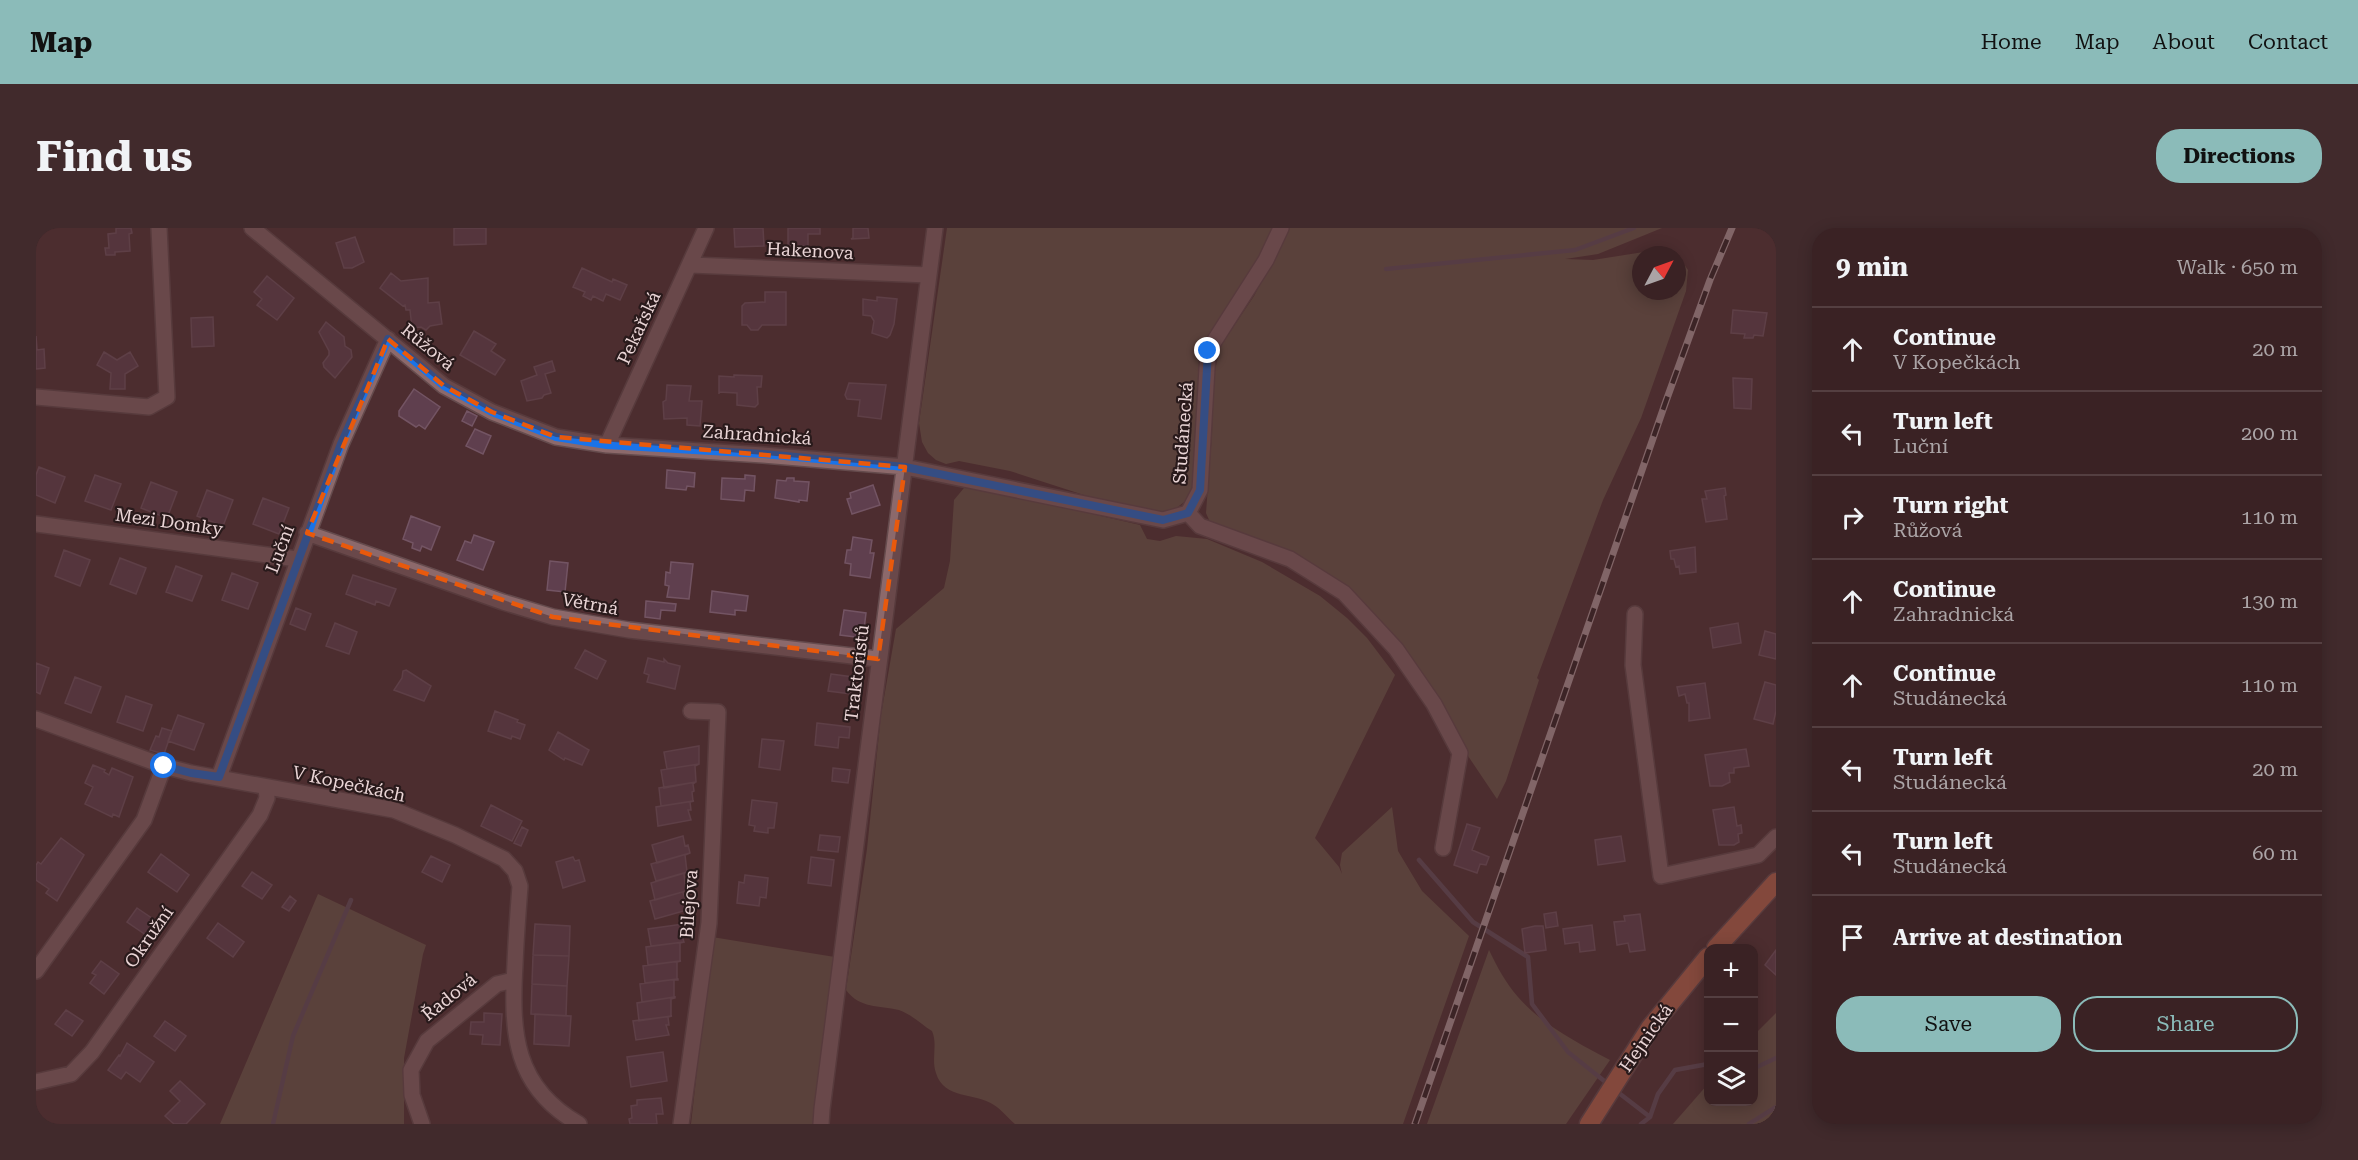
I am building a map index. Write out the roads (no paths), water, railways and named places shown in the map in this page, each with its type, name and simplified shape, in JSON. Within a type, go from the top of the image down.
[{"type":"main road","points":[[1720,944],[1776,882]]},
{"type":"main road","name":"Hejnická","points":[[1589,1124],[1650,1028],[1704,962]]},
{"type":"street","points":[[36,397],[149,407],[167,397],[159,228]]},
{"type":"street","name":"Růžová","points":[[252,228],[444,386],[492,412],[556,437],[607,445]]},
{"type":"street","name":"Pekařská","points":[[607,445],[706,228]]},
{"type":"street","name":"Traktoristů","points":[[821,1124],[878,659],[935,228]]},
{"type":"street","name":"Studánecká","points":[[1188,513],[1200,490],[1208,351],[1266,260],[1281,228]]},
{"type":"street","name":"Hakenova","points":[[691,265],[928,275]]},
{"type":"street","name":"Luční","points":[[219,777],[341,444],[388,339]]},
{"type":"street","name":"Zahradnická","points":[[607,445],[763,454],[905,467]]},
{"type":"street","points":[[905,467],[1163,520],[1188,513],[1200,526],[1290,559],[1344,593],[1396,649],[1434,704],[1460,753],[1443,848]]},
{"type":"street","name":"Mezi Domky","points":[[36,524],[297,559]]},
{"type":"street","name":"Větrná","points":[[308,533],[503,602],[553,617],[629,630],[878,659]]},
{"type":"street","points":[[1635,614],[1633,665],[1661,876],[1758,855],[1776,837]]},
{"type":"street","name":"Bilejova","points":[[681,1124],[710,923],[718,712],[691,711]]},
{"type":"street","name":"V Kopečkách","points":[[36,719],[164,766],[191,773],[394,810],[455,835],[504,859],[515,872],[520,886],[514,980],[515,1039],[520,1058],[530,1080],[545,1098],[579,1124]]},
{"type":"street","points":[[36,971],[144,820],[164,766]]},
{"type":"street","name":"Okružní","points":[[36,1082],[71,1074],[92,1052],[260,815],[267,798],[266,787]]},
{"type":"street","name":"Řadová","points":[[422,1124],[412,1095],[411,1070],[427,1041],[496,984],[514,980]]},
{"type":"waterway","points":[[1386,269],[1575,250],[1634,228]]},
{"type":"waterway","points":[[1419,860],[1473,922],[1528,957],[1532,1004],[1568,1052],[1608,1084]]},
{"type":"waterway","points":[[273,1124],[293,1036],[351,900]]},
{"type":"waterway","points":[[1758,1067],[1776,1058]]},
{"type":"waterway","points":[[1641,1124],[1650,1117],[1658,1094],[1675,1070],[1704,1065]]},
{"type":"waterway","points":[[1615,1090],[1650,1117]]},
{"type":"waterway","points":[[1749,1124],[1776,1107]]},
{"type":"railway","points":[[1415,1124],[1666,401],[1710,280],[1732,228]]}]
